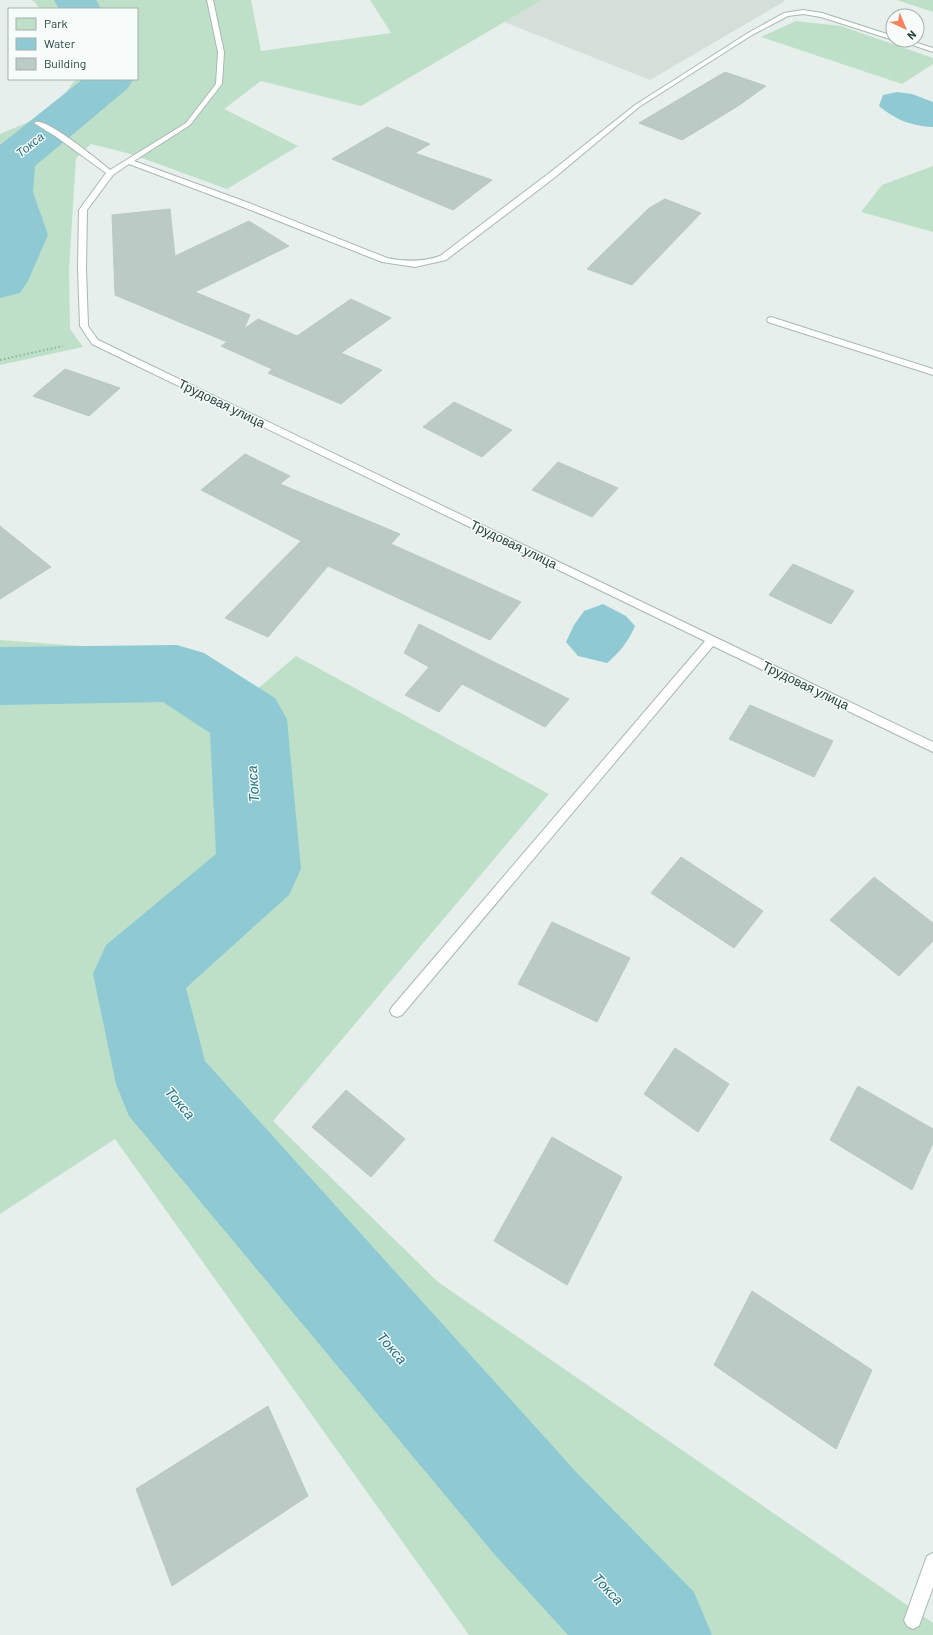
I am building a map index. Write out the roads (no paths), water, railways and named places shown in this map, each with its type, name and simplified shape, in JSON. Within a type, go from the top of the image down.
[{"type":"lane","points":[[38,123],[58,134],[110,173],[130,162],[188,124],[219,84],[221,52],[210,0]]},
{"type":"lane","points":[[130,162],[246,205],[386,260],[405,264],[424,264],[443,258],[550,176],[637,106],[750,34],[786,14],[803,12],[822,15],[885,35]]},
{"type":"lane","name":"Трудовая улица","points":[[110,173],[83,210],[82,268],[84,326],[95,342],[933,747]]},
{"type":"lane","points":[[771,320],[933,372]]},
{"type":"lane","points":[[397,1011],[712,640]]},
{"type":"lane","points":[[913,1620],[933,1562]]},
{"type":"water","points":[[897,92],[912,94],[933,102],[933,127],[911,124],[898,119],[879,106],[883,95]]},
{"type":"water","points":[[603,604],[626,616],[635,626],[630,637],[616,655],[607,663],[578,656],[566,642],[574,625],[584,611]]},
{"type":"waterway","name":"Токса","points":[[75,0],[79,8]]},
{"type":"waterway","name":"Токса","points":[[0,281],[21,235],[7,192],[11,161],[110,80]]},
{"type":"waterway","name":"Токса","points":[[0,676],[177,673],[248,719],[259,869],[138,974],[163,1084],[536,1514],[651,1635]]}]
